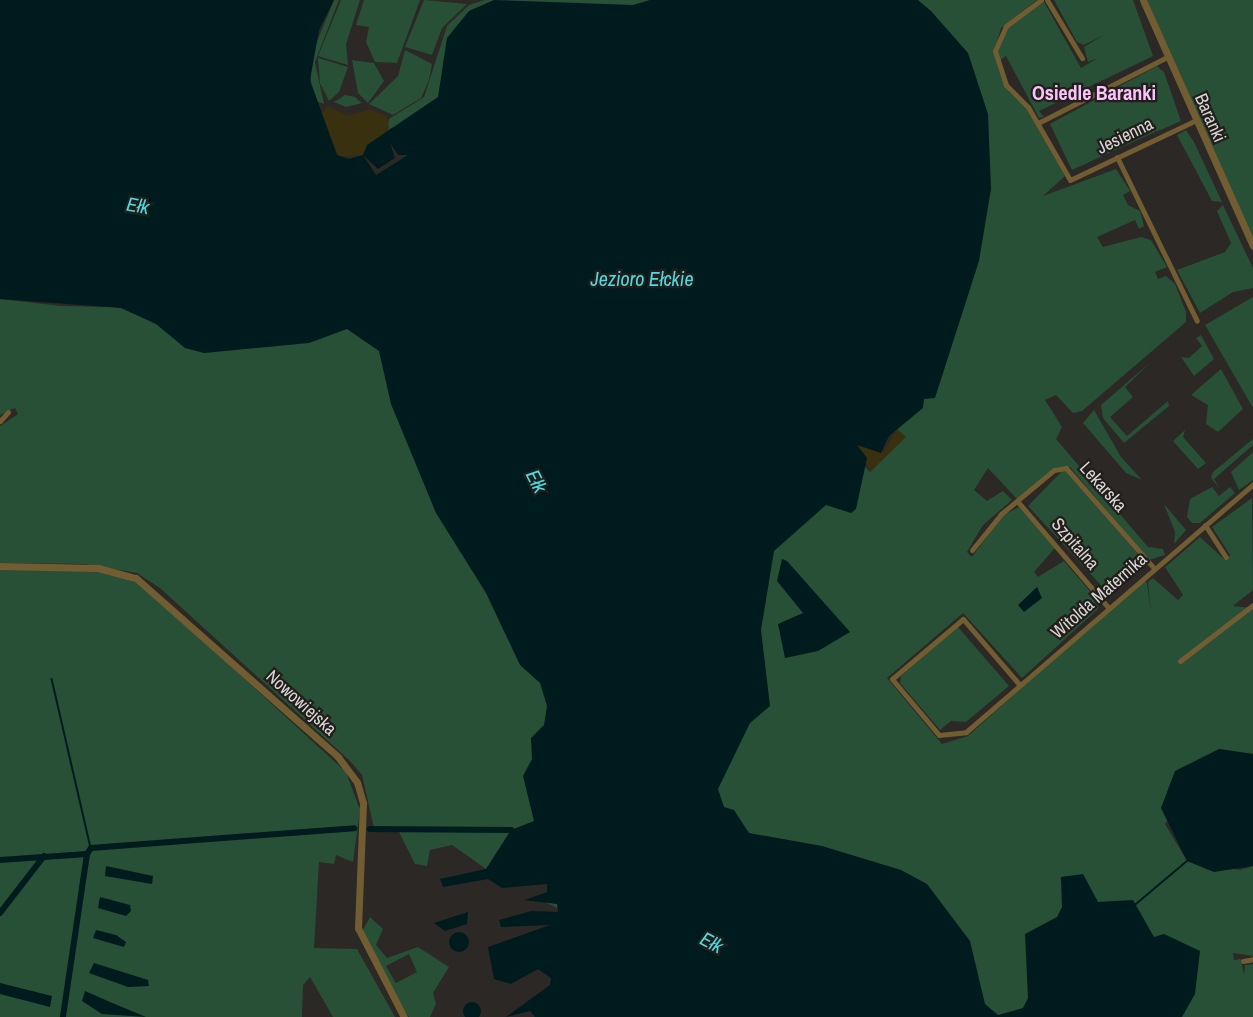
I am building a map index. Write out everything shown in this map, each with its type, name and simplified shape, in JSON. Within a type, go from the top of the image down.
[{"type":"street","points":[[1041,0],[1006,26],[995,51],[1006,85],[1038,123],[1167,57]]},
{"type":"street","points":[[1047,0],[1082,58]]},
{"type":"street","name":"Baranki","points":[[1143,0],[1194,121],[1253,246]]},
{"type":"street","name":"Jesienna","points":[[1038,123],[1070,180],[1194,121]]},
{"type":"street","points":[[1117,157],[1197,321]]},
{"type":"street","points":[[0,421],[8,412]]},
{"type":"street","name":"Lekarska","points":[[972,550],[990,524],[1054,470],[1066,468],[1154,568]]},
{"type":"street","name":"Witolda Maternika","points":[[1019,684],[963,619],[892,679],[939,735],[966,732],[1253,484]]},
{"type":"street","name":"Szpitalna","points":[[1018,502],[1108,607]]},
{"type":"street","points":[[1205,525],[1226,557]]},
{"type":"street","name":"Nowowiejska","points":[[0,566],[98,568],[136,578],[338,757],[357,782],[363,803],[358,928],[404,1017]]},
{"type":"street","points":[[1180,661],[1253,605]]},
{"type":"street","points":[[1244,961],[1253,959]]},
{"type":"green space","points":[[334,0],[339,0],[315,62],[324,104],[316,101],[311,88],[311,56]]},
{"type":"green space","points":[[341,0],[360,0],[346,44],[348,65],[318,56]]},
{"type":"green space","points":[[364,0],[420,0],[397,63],[375,62],[366,42],[369,27],[356,25]]},
{"type":"green space","points":[[424,0],[467,4],[442,28],[432,55],[405,47]]},
{"type":"green space","points":[[485,0],[687,0],[387,130],[389,119],[424,97],[447,26],[469,5]]},
{"type":"green space","points":[[882,0],[1037,0],[1001,28],[994,52],[1009,92],[1026,108],[1065,176],[1043,196],[1116,169],[1130,191],[1123,195],[1128,205],[1140,211],[1144,226],[1139,229],[1135,220],[1097,237],[1103,247],[1141,237],[1151,240],[1167,267],[1155,272],[1158,279],[1166,276],[1175,284],[1186,312],[1186,322],[1082,411],[1073,413],[1056,395],[1045,400],[1062,427],[1056,439],[1148,547],[1163,549],[1165,555],[1149,560],[1070,467],[1054,468],[1017,499],[988,468],[974,490],[987,501],[1003,491],[1012,500],[983,525],[967,552],[972,557],[1002,516],[1019,507],[1055,548],[1034,572],[1038,577],[1064,561],[1099,602],[1098,609],[1022,678],[963,613],[887,678],[942,744],[968,736],[1139,582],[1147,582],[1151,612],[1148,582],[1153,578],[1178,600],[1183,595],[1165,567],[1200,537],[1225,560],[1230,555],[1212,527],[1252,498],[1253,590],[1233,606],[1253,608],[1253,754],[1219,749],[1165,824],[1187,861],[1240,870],[1253,866],[1253,956],[1233,953],[1234,960],[1241,959],[1244,975],[1245,965],[1253,964],[1253,1017],[938,1017],[683,836],[735,579],[863,464],[870,472],[905,437],[894,426],[989,179]]},
{"type":"green space","points":[[1054,0],[1133,0],[1153,56],[1039,111],[1044,117],[1039,118],[1006,56],[999,61],[997,47],[1008,26],[1044,2],[1081,68],[1098,58],[1088,62],[1084,47],[1104,35],[1084,45],[1077,42]]},
{"type":"green space","points":[[1147,0],[1253,0],[1253,239],[1237,205]]},
{"type":"green space","points":[[405,50],[432,64],[429,80],[421,98],[393,115],[369,104],[398,76]]},
{"type":"green space","points":[[318,58],[348,67],[339,92],[329,101],[320,83]]},
{"type":"green space","points":[[352,60],[374,63],[384,81],[368,103],[358,93]]},
{"type":"green space","points":[[1157,66],[1164,72],[1181,121],[1156,132],[1145,111],[1155,132],[1072,170],[1050,124]]},
{"type":"green space","points":[[345,95],[355,97],[362,103],[346,107],[334,102]]},
{"type":"green space","points":[[1186,130],[1222,202],[1212,201],[1177,135]]},
{"type":"green space","points":[[1223,205],[1253,268],[1253,288],[1233,292],[1200,313],[1177,270],[1225,252],[1231,243],[1217,211]]},
{"type":"green space","points":[[1253,297],[1253,408],[1205,325]]},
{"type":"green space","points":[[0,299],[61,306],[357,312],[546,629],[559,909],[541,900],[524,900],[547,892],[547,884],[486,869],[452,845],[430,850],[427,866],[415,864],[398,830],[374,828],[362,775],[350,761],[160,588],[137,573],[85,564],[0,563],[0,426],[18,414],[15,408],[0,415]]},
{"type":"green space","points":[[1201,335],[1214,359],[1194,376],[1181,357],[1189,358],[1202,346],[1196,338]]},
{"type":"green space","points":[[1152,361],[1125,387],[1133,397],[1110,417],[1127,436],[1168,401],[1169,406],[1124,443],[1103,418],[1101,405]]},
{"type":"green space","points":[[1221,369],[1243,409],[1218,432],[1206,424],[1208,405],[1191,395]]},
{"type":"green space","points":[[1094,410],[1121,457],[1142,480],[1126,473],[1083,423]]},
{"type":"green space","points":[[1185,430],[1183,437],[1206,463],[1198,469],[1173,441]]},
{"type":"green space","points":[[1253,439],[1253,445],[1214,479],[1220,489],[1211,478],[1213,472]]},
{"type":"green space","points":[[1253,452],[1253,480],[1239,490],[1231,472]]},
{"type":"green space","points":[[1062,471],[1068,471],[1143,560],[1109,594],[1028,506]]},
{"type":"green space","points":[[1212,487],[1219,496],[1230,487],[1235,493],[1200,523],[1192,523],[1187,517],[1190,499]]},
{"type":"green space","points":[[1164,504],[1186,530],[1174,544],[1175,532]]},
{"type":"green space","points":[[0,569],[105,571],[141,584],[346,772],[360,810],[353,862],[336,855],[334,864],[319,862],[314,948],[357,949],[395,1017],[333,1017],[310,977],[303,985],[302,1017],[0,1017]]},
{"type":"green space","points":[[958,627],[1009,686],[966,722],[951,721],[940,730],[900,683],[901,676]]},
{"type":"green space","points":[[370,917],[383,929],[376,945],[387,958],[418,947],[449,967],[433,993],[436,1004],[430,1017],[409,1017],[366,943],[363,930]],"holes":[[[409,954],[417,972],[396,983],[386,966]]]},
{"type":"sand","points":[[327,106],[349,116],[369,109],[387,116],[389,128],[363,155],[339,157],[321,114]]},
{"type":"sand","points":[[897,429],[906,437],[870,472],[857,445],[884,451]]},
{"type":"water","name":"Jezioro Ełckie","points":[[0,0],[334,0],[319,30],[310,80],[337,155],[349,159],[363,155],[367,145],[438,97],[447,38],[469,11],[494,0],[633,5],[650,0],[918,0],[931,11],[968,53],[988,114],[991,189],[979,261],[935,398],[924,399],[923,408],[889,436],[881,453],[857,445],[867,458],[856,509],[851,513],[826,505],[774,551],[761,630],[770,706],[750,723],[718,789],[724,807],[734,810],[749,833],[822,846],[901,870],[927,884],[970,941],[985,1004],[998,1015],[1023,1008],[1028,998],[1025,934],[1057,917],[1062,907],[1061,877],[1083,874],[1098,902],[1133,900],[1154,937],[1164,934],[1200,951],[1195,994],[1182,1017],[535,1017],[530,1011],[506,1017],[550,985],[551,978],[538,969],[511,984],[494,979],[488,947],[550,925],[501,927],[499,920],[531,911],[558,912],[557,904],[524,900],[547,892],[547,884],[502,888],[488,879],[443,887],[440,879],[486,869],[511,830],[534,821],[523,776],[532,759],[531,738],[544,725],[547,706],[540,683],[520,665],[486,593],[436,513],[391,404],[379,351],[347,329],[309,343],[204,353],[185,348],[156,324],[121,308],[0,299]]},
{"type":"water","points":[[782,559],[787,561],[850,632],[818,651],[785,658],[778,624],[803,613],[777,581]]},
{"type":"water","points":[[1037,587],[1042,598],[1024,612],[1018,605]]},
{"type":"water","points":[[1219,749],[1253,754],[1253,866],[1214,872],[1187,861],[1161,808],[1175,771]]},
{"type":"water","points":[[106,866],[153,876],[152,884],[105,876]]},
{"type":"water","points":[[100,897],[130,905],[131,911],[126,916],[98,908]]},
{"type":"water","points":[[468,912],[467,924],[445,931],[434,923]]},
{"type":"water","points":[[96,930],[116,935],[126,942],[124,947],[93,938]]},
{"type":"water","points":[[459,932],[466,935],[469,942],[466,949],[459,952],[452,949],[449,942],[452,935]]},
{"type":"water","points":[[94,963],[148,980],[149,986],[128,987],[89,973]]},
{"type":"water","points":[[0,983],[52,996],[50,1007],[0,994]]},
{"type":"water","points":[[85,991],[146,1017],[102,1014],[82,1001]]},
{"type":"water","points":[[472,1002],[478,1005],[481,1011],[478,1017],[472,1020],[466,1017],[463,1011],[466,1005]]},
{"type":"pier","points":[[390,143],[398,155],[408,155],[376,175],[363,155],[378,169],[395,158]]},
{"type":"waterway","points":[[52,679],[91,848]]},
{"type":"waterway","points":[[87,854],[91,848],[354,828]]},
{"type":"waterway","points":[[370,829],[511,830]]},
{"type":"waterway","points":[[0,860],[87,854],[63,1017]]},
{"type":"waterway","points":[[0,913],[44,856]]},
{"type":"waterway","points":[[1136,904],[1187,861]]},
{"type":"district","name":"Osiedle Baranki","points":[[1094,92]]},
{"type":"water label","name":"Ełk","points":[[138,205]]},
{"type":"water label","name":"Ełk","points":[[537,481]]},
{"type":"water label","name":"Ełk","points":[[712,942]]}]
